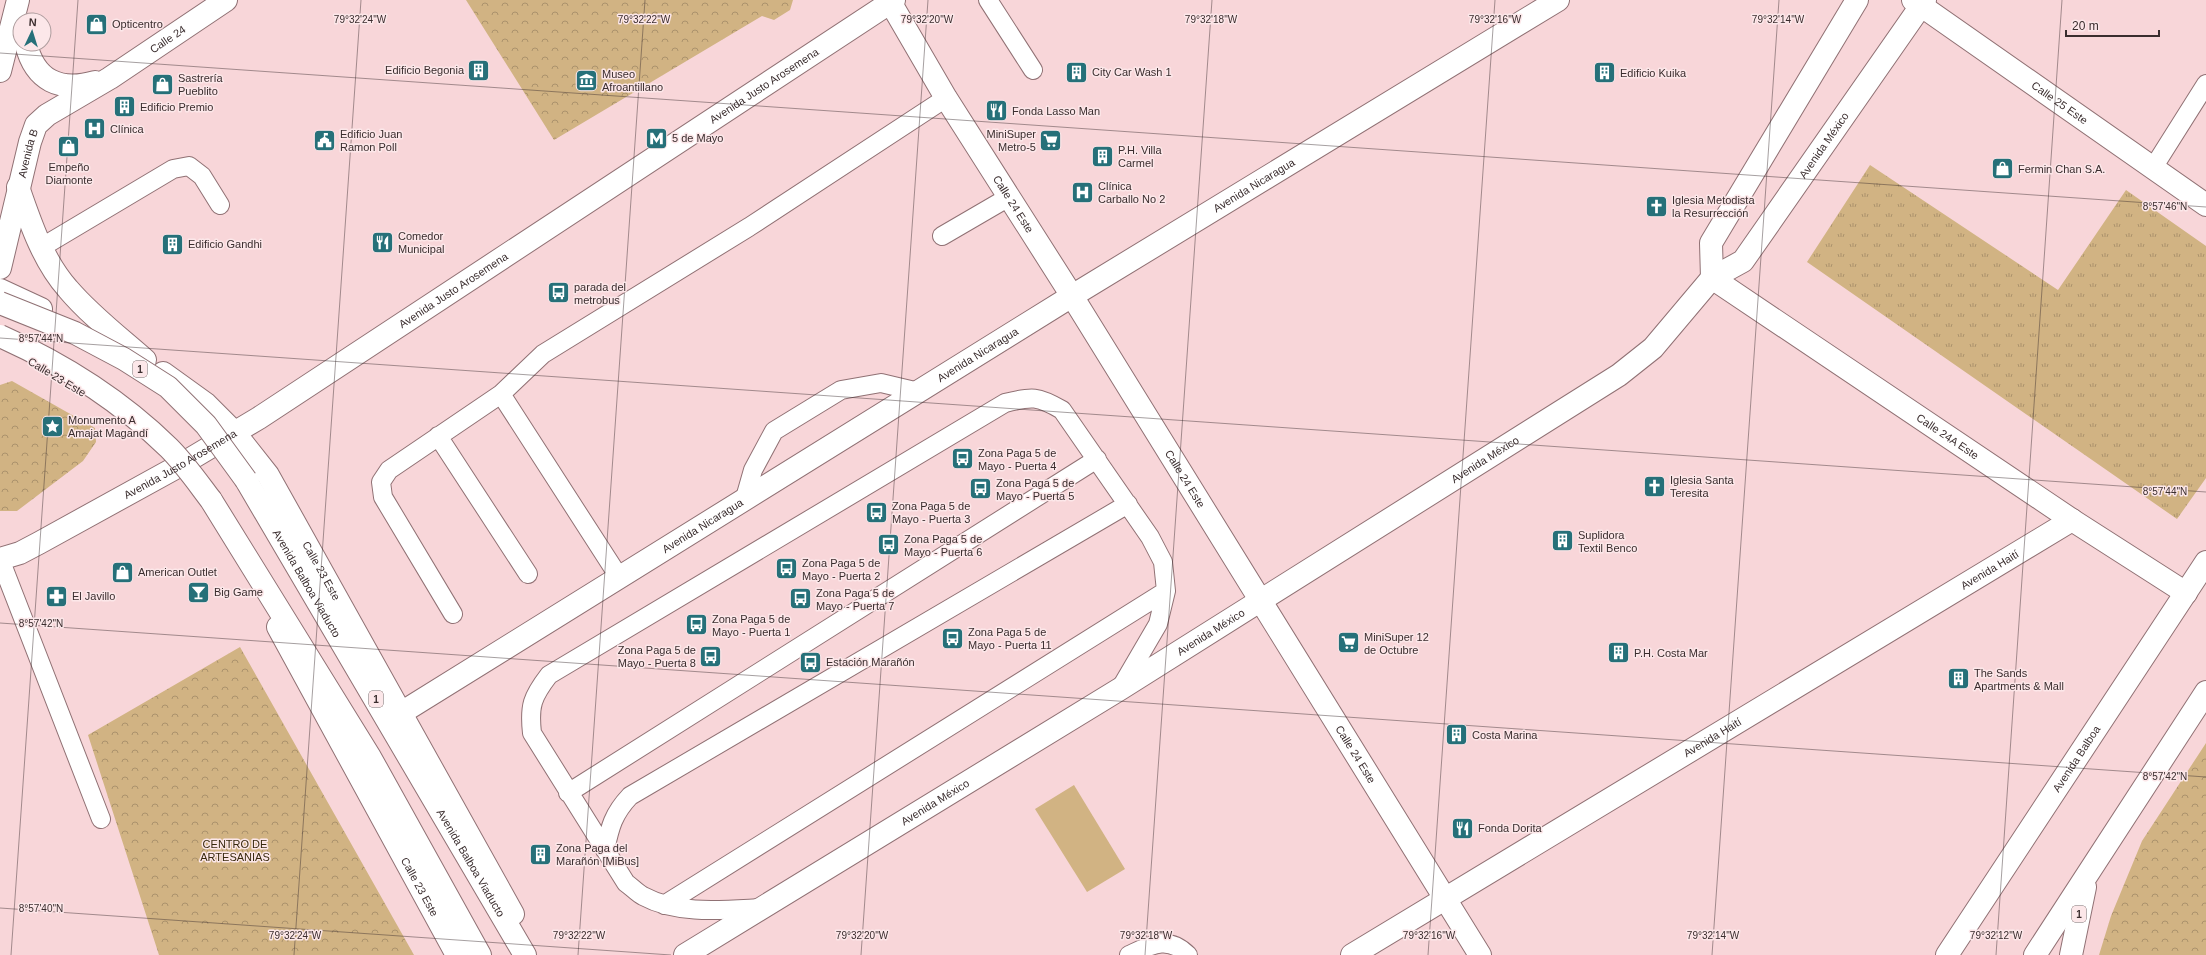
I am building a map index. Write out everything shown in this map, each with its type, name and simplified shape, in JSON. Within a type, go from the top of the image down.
[{"type":"main road","points":[[0,71],[18,0]]},
{"type":"main road","points":[[25,12],[26,0]]},
{"type":"main road","name":"Calle 24","points":[[110,78],[226,0]]},
{"type":"main road","name":"Avenida Nicaragua","points":[[400,713],[1072,296],[1558,0]]},
{"type":"main road","points":[[1712,278],[1711,243],[1857,0]]},
{"type":"main road","name":"Calle 24 Este","points":[[891,1],[946,98],[1072,296],[1480,955]]},
{"type":"main road","name":"Avenida Justo Arosemena","points":[[0,559],[20,553],[177,467],[234,432],[891,1]]},
{"type":"main road","name":"Avenida México","points":[[685,955],[1120,689],[1619,375],[1653,348],[1712,278],[1743,261],[1919,2]]},
{"type":"main road","name":"Calle 25 Este","points":[[1919,2],[2206,206]]},
{"type":"main road","points":[[28,52],[41,74],[61,86],[83,85],[110,78]]},
{"type":"main road","name":"Avenida B","points":[[0,268],[18,187],[36,125],[47,115],[110,78]]},
{"type":"main road","points":[[18,187],[42,247],[67,289],[94,316],[145,360]]},
{"type":"main road","name":"Calle 24A Este","points":[[1712,278],[2072,520],[2186,593]]},
{"type":"main road","name":"Calle 23 Este","points":[[0,290],[145,360],[206,404],[234,432],[268,475],[536,955]]},
{"type":"main road","name":"Avenida Balboa Viaducto","points":[[0,304],[75,333],[124,359],[168,387],[206,425],[246,480],[525,955]]},
{"type":"main road","points":[[0,336],[84,379],[130,412],[170,449],[211,500],[370,757],[480,955]]},
{"type":"main road","name":"Calle 23 Este","points":[[0,345],[63,379],[115,414],[177,467],[240,555],[457,955]]},
{"type":"main road","name":"Avenida Haití","points":[[1352,955],[2072,520]]},
{"type":"main road","name":"Avenida Balboa","points":[[1947,955],[2206,562]]},
{"type":"main road","name":"1","points":[[2071,955],[2088,874],[2206,692]]},
{"type":"main road","points":[[2035,955],[2088,874]]},
{"type":"lane","points":[[988,0],[1034,70]]},
{"type":"lane","points":[[2152,168],[2206,84]]},
{"type":"lane","points":[[453,614],[383,497],[381,482],[389,470],[501,394],[542,354],[749,228],[946,98]]},
{"type":"lane","points":[[42,247],[173,169],[189,166],[202,176],[220,205]]},
{"type":"lane","points":[[942,236],[1009,197]]},
{"type":"lane","points":[[745,498],[753,470],[774,431],[841,390],[881,383],[919,392]]},
{"type":"lane","points":[[501,394],[619,577]]},
{"type":"lane","points":[[761,908],[708,910],[664,905],[642,896],[626,883],[568,793],[532,733],[530,715],[536,693],[549,676],[1005,404],[1025,398],[1044,399],[1062,410],[1150,537],[1163,562],[1166,591],[1158,624],[1120,689]]},
{"type":"lane","points":[[438,436],[528,574]]},
{"type":"lane","points":[[568,793],[1097,459]]},
{"type":"lane","points":[[605,850],[613,819],[618,809],[630,796],[1128,504]]},
{"type":"lane","points":[[0,559],[101,819]]},
{"type":"lane","points":[[664,905],[1166,591]]},
{"type":"lane","points":[[1129,955],[1155,943],[1179,946],[1188,955]]},
{"type":"green space","name":"Museo Afroantillano","points":[[466,0],[793,0],[790,10],[774,20],[762,16],[554,140]]},
{"type":"green space","points":[[1870,165],[2058,290],[2126,190],[2206,246],[2206,478],[2177,519],[1807,262]]},
{"type":"green space","points":[[12,381],[95,428],[96,442],[83,461],[17,511],[0,511],[0,385]]},
{"type":"green space","name":"CENTRO DE ARTESANIAS","points":[[240,647],[414,955],[159,955],[88,735]]},
{"type":"green space","points":[[2206,743],[2206,955],[2099,955],[2111,916],[2142,841]]},
{"type":"green space","points":[[1074,785],[1125,869],[1087,892],[1035,809]]},
{"type":"place","name":"Opticentro","points":[[97,24]]},
{"type":"place","name":"Edificio Begonia","points":[[479,70]]},
{"type":"place","name":"City Car Wash 1","points":[[1077,72]]},
{"type":"place","name":"Edificio Kuika","points":[[1605,73]]},
{"type":"place","name":"Museo Afroantillano","points":[[586,80]]},
{"type":"place","name":"Sastrería Pueblito","points":[[163,84]]},
{"type":"place","name":"Edificio Premio","points":[[124,107]]},
{"type":"place","name":"Fonda Lasso Man","points":[[996,111]]},
{"type":"place","name":"Clínica","points":[[94,129]]},
{"type":"place","name":"5 de Mayo","points":[[656,138]]},
{"type":"place","name":"Edificio Juan Ramon Poll","points":[[324,140]]},
{"type":"place","name":"MiniSuper Metro-5","points":[[1051,140]]},
{"type":"place","name":"Empeño Diamonte","points":[[69,147]]},
{"type":"place","name":"P.H. Villa Carmel","points":[[1102,156]]},
{"type":"place","name":"Fermin Chan S.A.","points":[[2003,169]]},
{"type":"place","name":"Clínica Carballo No 2","points":[[1082,192]]},
{"type":"place","name":"Iglesia Metodista la Resurrección","points":[[1656,206]]},
{"type":"place","name":"Comedor Municipal","points":[[382,242]]},
{"type":"place","name":"Edificio Gandhi","points":[[173,244]]},
{"type":"place","name":"parada del metrobus","points":[[558,293]]},
{"type":"place","name":"Monumento A Amajat Magandí","points":[[53,426]]},
{"type":"place","name":"Zona Paga 5 de Mayo - Puerta 4","points":[[963,459]]},
{"type":"place","name":"Iglesia Santa Teresita","points":[[1654,486]]},
{"type":"place","name":"Zona Paga 5 de Mayo - Puerta 5","points":[[980,489]]},
{"type":"place","name":"Zona Paga 5 de Mayo - Puerta 3","points":[[876,512]]},
{"type":"place","name":"Suplidora Textil Benco","points":[[1562,541]]},
{"type":"place","name":"Zona Paga 5 de Mayo - Puerta 6","points":[[889,545]]},
{"type":"place","name":"Zona Paga 5 de Mayo - Puerta 2","points":[[786,569]]},
{"type":"place","name":"American Outlet","points":[[122,572]]},
{"type":"place","name":"Big Game","points":[[198,592]]},
{"type":"place","name":"El Javillo","points":[[57,596]]},
{"type":"place","name":"Zona Paga 5 de Mayo - Puerta 7","points":[[801,599]]},
{"type":"place","name":"Zona Paga 5 de Mayo - Puerta 1","points":[[697,625]]},
{"type":"place","name":"Zona Paga 5 de Mayo - Puerta 11","points":[[952,638]]},
{"type":"place","name":"MiniSuper 12 de Octubre","points":[[1348,643]]},
{"type":"place","name":"P.H. Costa Mar","points":[[1619,653]]},
{"type":"place","name":"Zona Paga 5 de Mayo - Puerta 8","points":[[711,656]]},
{"type":"place","name":"Estación Marañón","points":[[810,662]]},
{"type":"place","name":"The Sands Apartments & Mall","points":[[1959,679]]},
{"type":"place","name":"Costa Marina","points":[[1457,735]]},
{"type":"place","name":"Fonda Dorita","points":[[1462,828]]},
{"type":"place","name":"Zona Paga del Marañón [MiBus]","points":[[540,854]]}]
